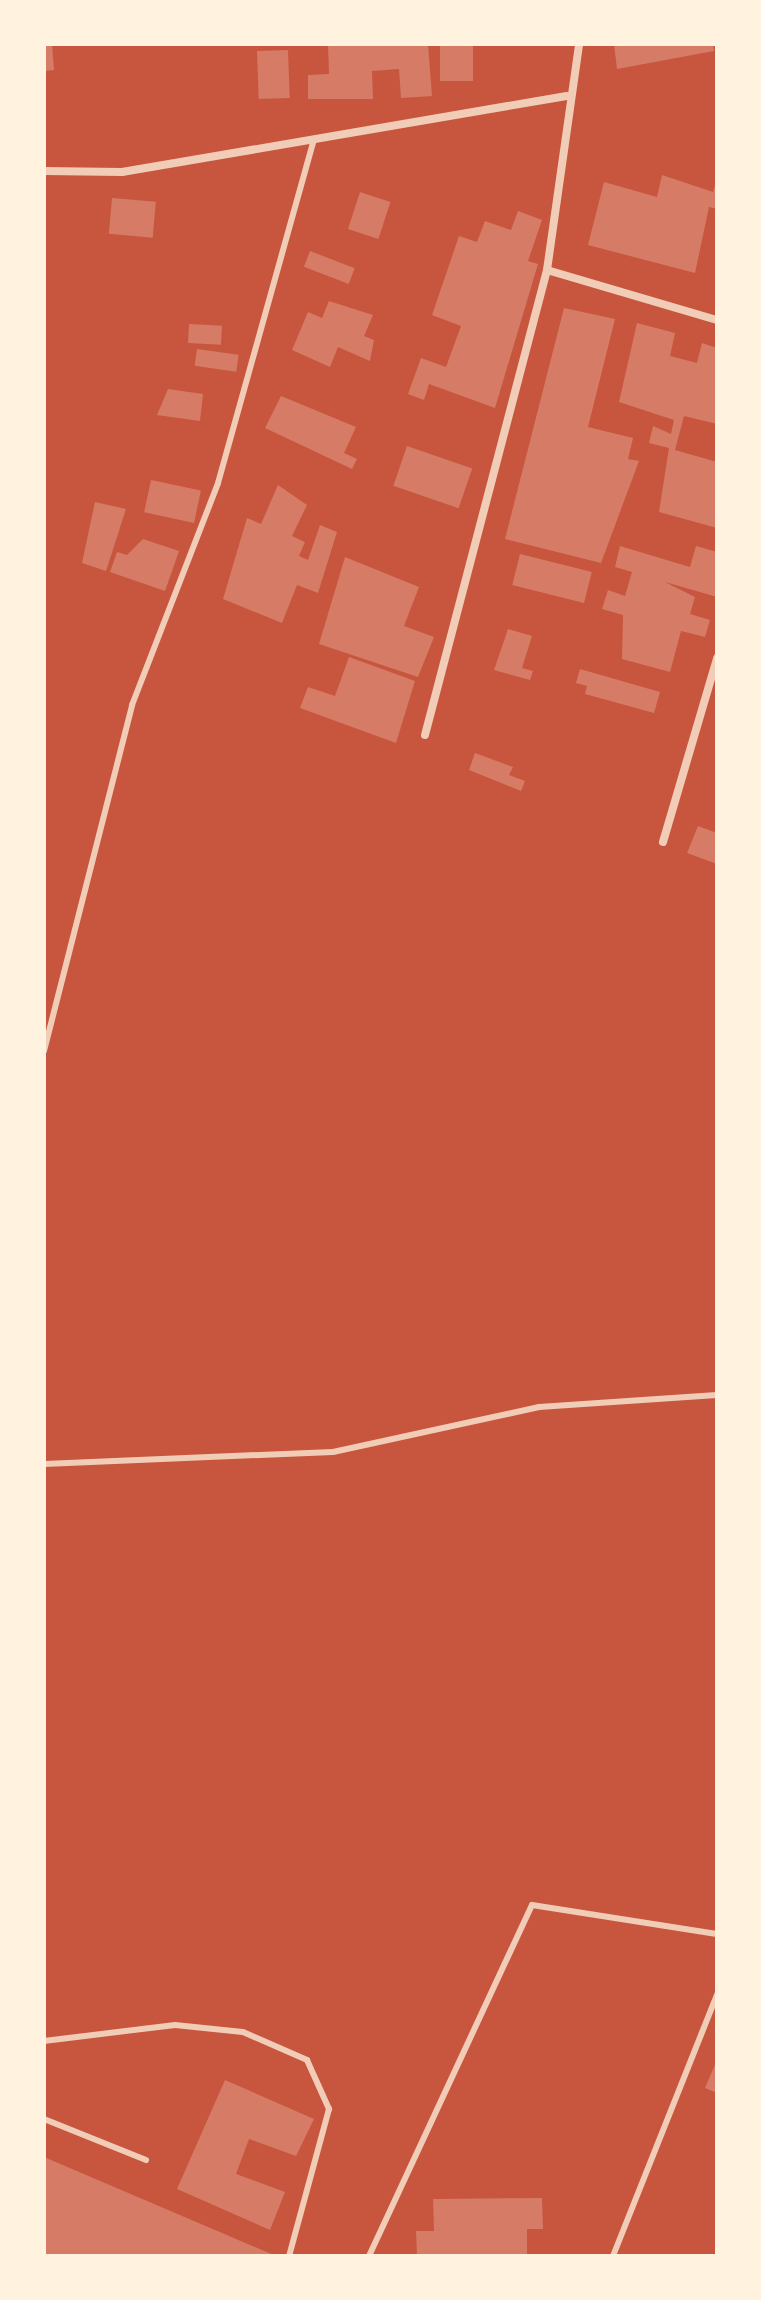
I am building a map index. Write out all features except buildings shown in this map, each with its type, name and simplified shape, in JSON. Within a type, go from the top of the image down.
[{"type":"street","points":[[425,735],[547,270],[567,96],[579,44]]},
{"type":"street","points":[[44,171],[122,172],[567,96]]},
{"type":"street","points":[[547,270],[717,320]]},
{"type":"street","points":[[663,842],[717,658]]},
{"type":"lane","points":[[44,1051],[132,705],[218,483],[314,140]]},
{"type":"lane","points":[[44,1464],[333,1452],[539,1407],[717,1395]]},
{"type":"lane","points":[[369,2256],[532,1905],[717,1934]]},
{"type":"lane","points":[[613,2256],[717,1994]]},
{"type":"lane","points":[[44,2041],[175,2025],[243,2032],[307,2060],[329,2109],[289,2256]]},
{"type":"lane","points":[[44,2119],[146,2160]]}]
